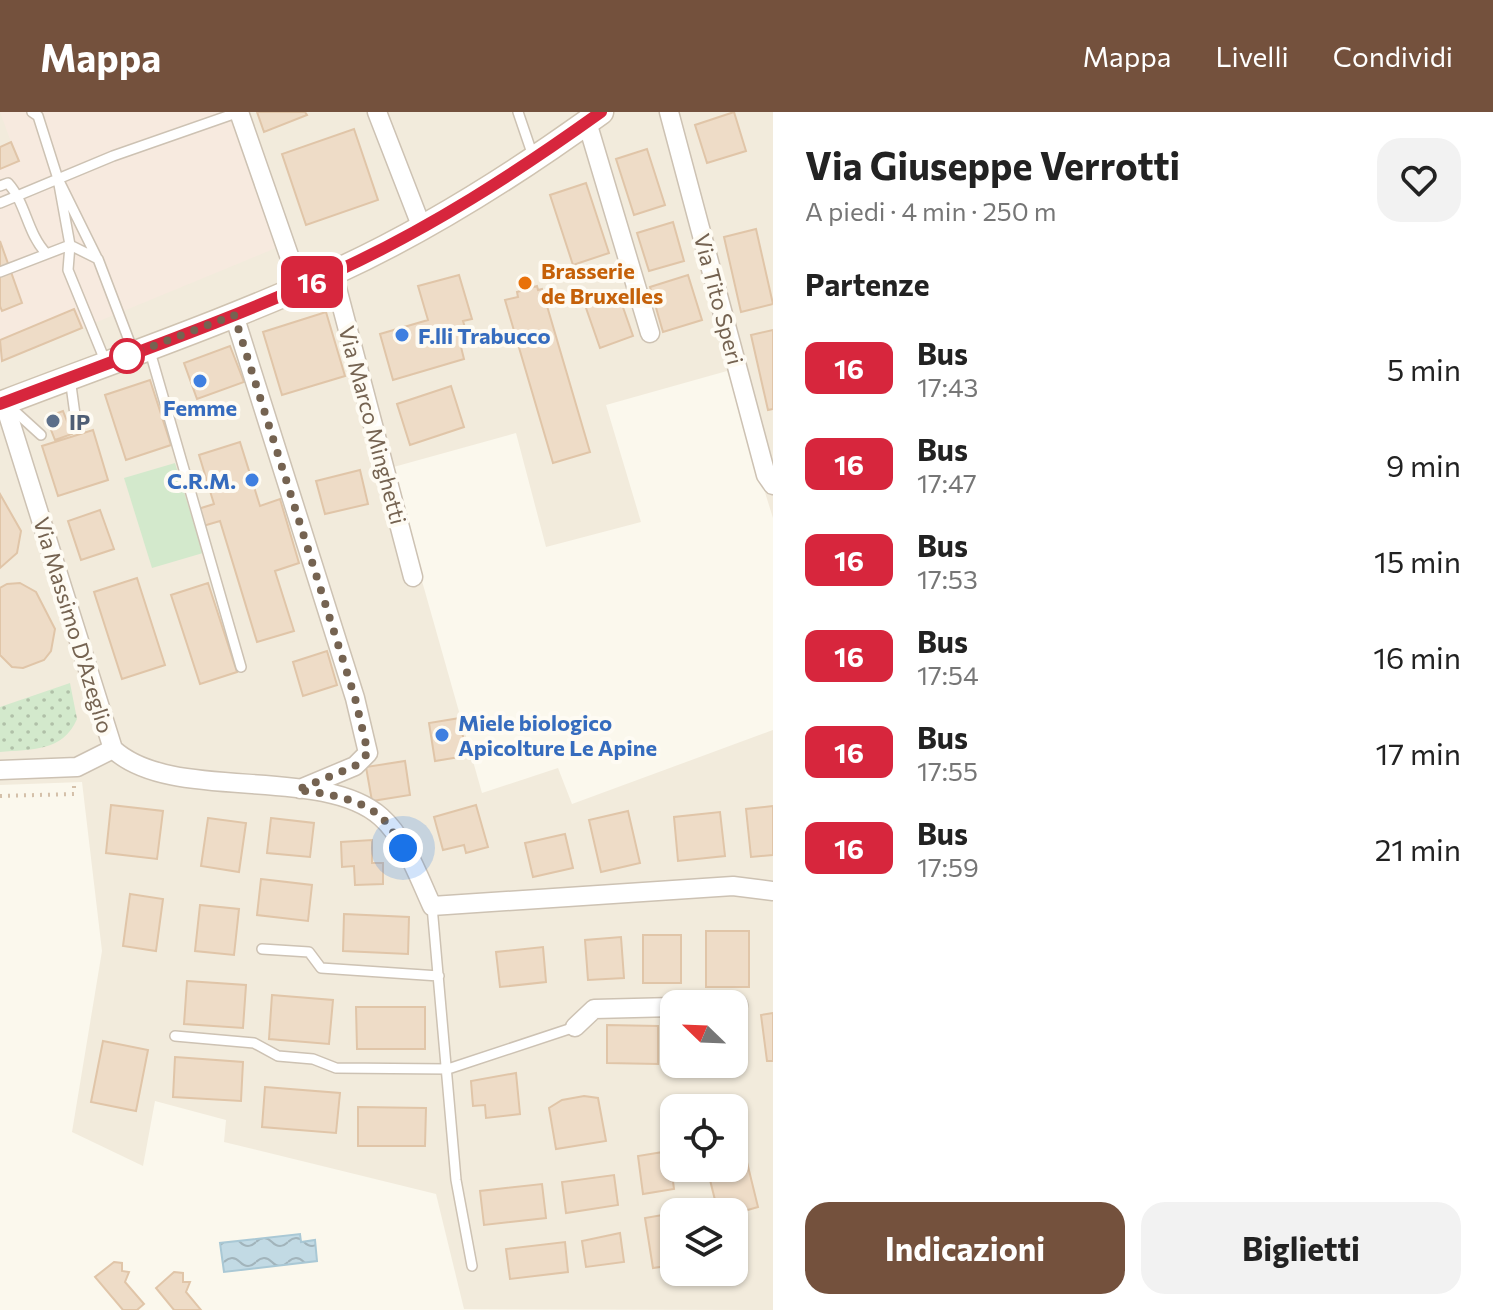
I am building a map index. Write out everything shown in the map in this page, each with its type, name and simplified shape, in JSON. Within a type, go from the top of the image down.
[{"type":"street","points":[[239,112],[300,287]]},
{"type":"street","points":[[377,112],[422,228]]},
{"type":"street","name":"Via Tito Speri","points":[[669,112],[766,475],[773,485]]},
{"type":"street","points":[[1,399],[142,351],[333,273],[422,228],[534,159],[594,117],[650,333]]},
{"type":"street","name":"Via Marco Minghetti","points":[[333,273],[413,577]]},
{"type":"street","points":[[234,315],[355,698],[368,753],[355,766],[297,790]]},
{"type":"street","name":"Via Massimo D'Azeglio","points":[[1,399],[113,749],[137,766],[177,776],[324,793],[356,803],[381,817],[403,848],[432,906]]},
{"type":"street","points":[[0,770],[77,767],[113,749]]},
{"type":"street","points":[[432,906],[733,886],[773,891]]},
{"type":"street","points":[[575,1027],[594,1009],[660,1007]]},
{"type":"lane","points":[[0,203],[239,112]]},
{"type":"lane","points":[[518,112],[534,159]]},
{"type":"lane","points":[[37,113],[58,179],[70,245],[68,270],[106,364]]},
{"type":"lane","points":[[58,179],[142,351],[241,667]]},
{"type":"lane","points":[[0,186],[8,183],[19,195],[38,245],[46,253]]},
{"type":"lane","points":[[0,272],[70,245],[98,259]]},
{"type":"lane","points":[[70,378],[76,422]]},
{"type":"lane","points":[[1,399],[41,435]]},
{"type":"lane","points":[[432,906],[456,1180],[472,1266]]},
{"type":"lane","points":[[262,949],[309,952],[321,968],[439,976]]},
{"type":"lane","points":[[175,1036],[254,1043],[278,1056],[313,1059],[336,1068],[448,1069],[575,1027]]},
{"type":"path","points":[[0,796],[74,794],[77,767]]},
{"type":"shaded area","points":[[0,112],[773,112],[773,518],[727,371],[606,405],[641,522],[546,547],[516,433],[390,468],[482,793],[558,768],[572,804],[773,730],[773,1310],[464,1309],[436,1194],[224,1142],[226,1120],[155,1101],[143,1166],[72,1132],[102,951],[82,782],[0,785]]},
{"type":"shaded area","points":[[0,112],[230,112],[276,248],[0,362],[0,147],[11,142]]},
{"type":"green space","points":[[175,463],[203,553],[152,568],[124,478]]},
{"type":"green space","points":[[70,683],[77,719],[63,738],[45,747],[0,752],[0,707]]},
{"type":"water","points":[[300,1234],[301,1242],[315,1240],[317,1261],[224,1272],[220,1243]]},
{"type":"building","points":[[257,112],[305,112],[307,115],[264,132]]},
{"type":"building","points":[[734,112],[746,151],[707,163],[695,125]]},
{"type":"building","points":[[354,129],[378,200],[306,225],[282,154]]},
{"type":"building","points":[[11,142],[19,161],[0,169],[0,147]]},
{"type":"building","points":[[647,149],[665,205],[634,215],[616,159]]},
{"type":"building","points":[[586,183],[609,253],[573,265],[550,195]]},
{"type":"building","points":[[673,222],[684,261],[649,271],[637,233]]},
{"type":"building","points":[[756,229],[773,304],[741,312],[724,237]]},
{"type":"building","points":[[0,241],[22,303],[2,311],[0,306]]},
{"type":"building","points":[[459,275],[472,319],[463,321],[470,344],[461,347],[464,359],[393,380],[380,334],[428,320],[418,286]]},
{"type":"building","points":[[688,275],[702,320],[663,332],[650,287]]},
{"type":"building","points":[[537,286],[538,290],[542,289],[590,452],[553,463],[505,300],[518,297],[517,292]]},
{"type":"building","points":[[618,293],[633,336],[600,348],[585,305]]},
{"type":"building","points":[[74,309],[82,328],[2,361],[0,340]]},
{"type":"building","points":[[326,312],[345,376],[282,395],[263,332]]},
{"type":"building","points":[[773,330],[773,409],[768,410],[751,335]]},
{"type":"building","points":[[230,346],[244,382],[197,399],[184,363]]},
{"type":"building","points":[[150,380],[171,445],[126,460],[105,395]]},
{"type":"building","points":[[451,386],[464,427],[410,445],[397,404]]},
{"type":"building","points":[[63,411],[72,434],[55,440],[46,417]]},
{"type":"building","points":[[93,430],[108,480],[58,496],[42,446]]},
{"type":"building","points":[[240,442],[260,506],[280,499],[299,563],[275,571],[294,631],[257,642],[220,521],[203,526],[198,509],[214,504],[199,455]]},
{"type":"building","points":[[360,470],[368,504],[325,514],[316,481]]},
{"type":"building","points":[[0,494],[21,531],[17,553],[0,568]]},
{"type":"building","points":[[100,510],[114,549],[81,560],[68,521]]},
{"type":"building","points":[[137,578],[165,665],[122,679],[94,592]]},
{"type":"building","points":[[20,583],[36,592],[55,629],[51,651],[44,660],[23,668],[12,667],[0,655],[0,588]]},
{"type":"building","points":[[208,583],[237,672],[200,684],[171,595]]},
{"type":"building","points":[[327,651],[337,685],[303,696],[293,662]]},
{"type":"building","points":[[460,718],[466,756],[435,761],[429,723]]},
{"type":"building","points":[[405,761],[410,795],[372,801],[366,767]]},
{"type":"building","points":[[111,805],[163,811],[157,859],[106,853]]},
{"type":"building","points":[[476,805],[488,847],[466,853],[464,845],[443,850],[434,817]]},
{"type":"building","points":[[773,806],[773,855],[751,857],[746,809]]},
{"type":"building","points":[[628,811],[640,863],[601,872],[589,820]]},
{"type":"building","points":[[720,812],[725,856],[678,861],[674,817]]},
{"type":"building","points":[[208,818],[246,823],[239,872],[201,866]]},
{"type":"building","points":[[271,818],[314,823],[310,857],[267,853]]},
{"type":"building","points":[[565,834],[573,868],[533,877],[525,843]]},
{"type":"building","points":[[372,840],[372,863],[383,863],[383,884],[355,885],[354,866],[342,867],[341,842]]},
{"type":"building","points":[[261,879],[312,885],[308,921],[257,915]]},
{"type":"building","points":[[130,894],[163,899],[156,951],[123,946]]},
{"type":"building","points":[[200,905],[239,909],[234,955],[195,951]]},
{"type":"building","points":[[344,914],[409,917],[408,954],[343,951]]},
{"type":"building","points":[[706,931],[749,931],[749,987],[706,987]]},
{"type":"building","points":[[643,935],[681,935],[681,983],[643,983]]},
{"type":"building","points":[[621,937],[624,978],[588,980],[585,940]]},
{"type":"building","points":[[543,947],[546,982],[500,987],[496,952]]},
{"type":"building","points":[[187,981],[246,985],[243,1028],[184,1024]]},
{"type":"building","points":[[272,995],[333,1000],[329,1044],[269,1039]]},
{"type":"building","points":[[356,1007],[425,1007],[425,1049],[357,1049]]},
{"type":"building","points":[[773,1013],[773,1061],[767,1061],[761,1015]]},
{"type":"building","points":[[607,1025],[658,1026],[658,1064],[607,1063]]},
{"type":"building","points":[[103,1041],[148,1050],[136,1111],[91,1102]]},
{"type":"building","points":[[175,1057],[243,1062],[241,1101],[173,1097]]},
{"type":"building","points":[[516,1073],[520,1114],[486,1118],[485,1105],[473,1106],[471,1081]]},
{"type":"building","points":[[265,1087],[340,1093],[336,1133],[262,1127]]},
{"type":"building","points":[[584,1096],[598,1098],[606,1141],[556,1149],[549,1108],[562,1100]]},
{"type":"building","points":[[358,1107],[426,1108],[425,1146],[358,1146]]},
{"type":"building","points":[[660,1152],[660,1182],[673,1182],[674,1189],[643,1194],[638,1156]]},
{"type":"building","points":[[748,1166],[758,1207],[748,1210],[748,1198],[714,1198],[710,1182],[748,1182]]},
{"type":"building","points":[[614,1175],[618,1205],[566,1213],[562,1182]]},
{"type":"building","points":[[542,1184],[546,1218],[484,1225],[480,1191]]},
{"type":"building","points":[[660,1215],[660,1267],[653,1268],[645,1218]]},
{"type":"building","points":[[620,1233],[624,1262],[586,1267],[582,1241]]},
{"type":"building","points":[[565,1242],[568,1272],[510,1279],[506,1249]]},
{"type":"building","points":[[114,1262],[122,1263],[122,1271],[129,1272],[125,1282],[144,1304],[137,1310],[123,1310],[95,1277]]},
{"type":"building","points":[[174,1272],[183,1273],[183,1282],[190,1282],[186,1292],[201,1310],[174,1310],[156,1288]]},
{"type":"bus line","name":"16","points":[[0,404],[234,315],[350,265],[469,201],[601,112]]},
{"type":"place","name":"Brasserie de Bruxelles","points":[[525,283]]},
{"type":"place","name":"F.lli Trabucco","points":[[402,335]]},
{"type":"place","name":"Femme","points":[[200,381]]},
{"type":"place","name":"IP","points":[[53,421]]},
{"type":"place","name":"C.R.M.","points":[[252,480]]},
{"type":"place","name":"Miele biologico Apicolture Le Apine","points":[[442,735]]},
{"type":"route","points":[[127,356],[234,315],[355,698],[368,753],[355,766],[297,790],[324,793],[356,803],[381,817],[403,848]]}]
